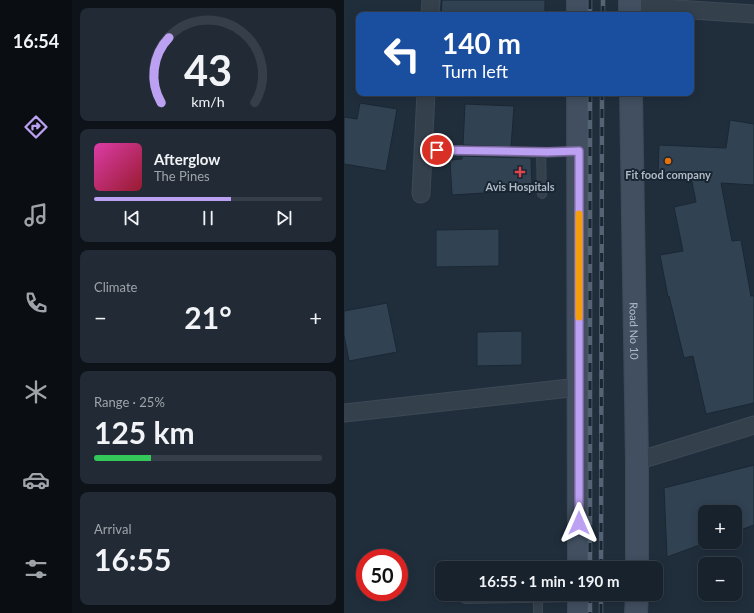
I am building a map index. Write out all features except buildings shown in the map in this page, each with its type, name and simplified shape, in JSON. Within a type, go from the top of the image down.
[{"type":"main road","points":[[578,0],[578,12]]},
{"type":"main road","points":[[578,96],[579,561]]},
{"type":"main road","name":"Road No 10","points":[[631,96],[637,461],[637,561]]},
{"type":"main road","points":[[636,613],[637,601]]},
{"type":"street","points":[[430,12],[431,0]]},
{"type":"street","points":[[630,7],[754,14]]},
{"type":"street","points":[[420,194],[426,96]]},
{"type":"street","points":[[344,413],[579,387]]},
{"type":"street","points":[[637,461],[754,425]]},
{"type":"lane","points":[[423,150],[541,152],[579,151]]},
{"type":"lane","points":[[541,152],[542,194]]},
{"type":"lane","points":[[538,601],[538,613]]},
{"type":"railway","points":[[590,0],[590,12]]},
{"type":"railway","points":[[603,0],[603,12]]},
{"type":"railway","points":[[590,96],[590,561]]},
{"type":"railway","points":[[601,561],[602,96]]},
{"type":"railway","points":[[590,601],[590,613]]},
{"type":"railway","points":[[601,601],[601,613]]},
{"type":"slow traffic","points":[[579,214],[579,317]]},
{"type":"place","name":"Fit food company","points":[[668,161]]},
{"type":"place","name":"Avis Hospitals","points":[[520,172]]},
{"type":"route","points":[[437,150],[547,152],[579,151],[579,523]]}]
